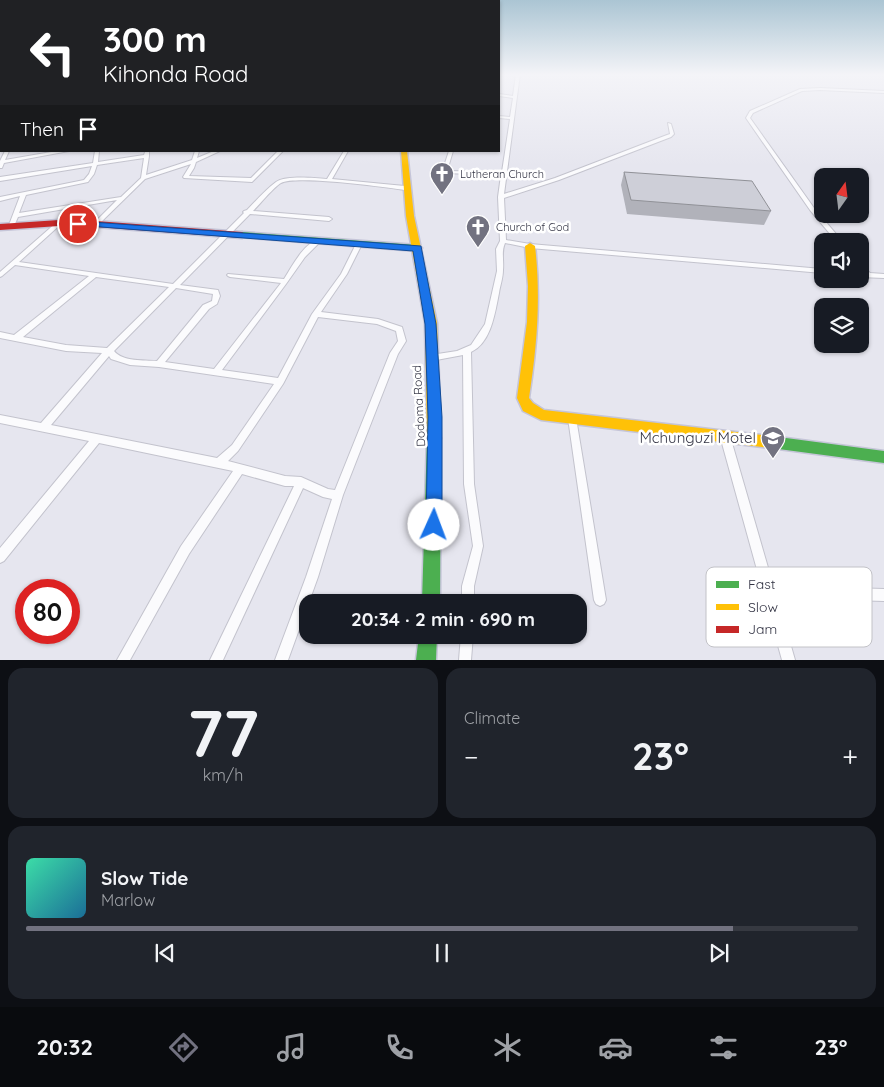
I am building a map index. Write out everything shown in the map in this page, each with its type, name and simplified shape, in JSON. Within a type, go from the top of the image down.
[{"type":"main road","name":"Dodoma Road","points":[[404,152],[405,188],[410,221],[431,324],[436,468],[431,594]]},
{"type":"main road","points":[[10,222],[96,224],[417,248]]},
{"type":"main road","points":[[530,246],[535,284],[534,330],[523,398],[528,407],[541,415],[725,436],[884,457]]},
{"type":"main road","points":[[426,660],[427,644]]},
{"type":"street","points":[[431,358],[458,354],[474,347],[489,324],[500,271],[499,250],[503,241],[501,197],[514,105]]},
{"type":"street","points":[[767,105],[751,112],[748,118],[812,209],[832,233]]},
{"type":"street","points":[[500,117],[511,118]]},
{"type":"street","points":[[501,197],[558,179],[669,136],[672,134],[670,124]]},
{"type":"street","points":[[1,165],[7,152]]},
{"type":"street","points":[[1,165],[62,152]]},
{"type":"street","points":[[0,199],[84,182],[92,176],[97,163],[97,152]]},
{"type":"street","points":[[198,152],[186,177],[252,180],[280,152]]},
{"type":"street","points":[[96,224],[142,178],[195,161],[216,152]]},
{"type":"street","points":[[329,180],[345,152]]},
{"type":"street","points":[[451,152],[444,172],[504,174]]},
{"type":"street","points":[[0,179],[148,153],[142,178]]},
{"type":"street","points":[[43,428],[109,351],[227,235],[246,212],[282,180],[329,180],[405,188]]},
{"type":"street","points":[[10,222],[23,195]]},
{"type":"street","points":[[10,222],[122,198]]},
{"type":"street","points":[[246,212],[330,219]]},
{"type":"street","points":[[0,275],[59,223]]},
{"type":"street","points":[[216,373],[285,282],[308,247],[318,241]]},
{"type":"street","points":[[503,241],[530,246],[814,271]]},
{"type":"street","points":[[219,463],[235,448],[280,382],[316,314],[344,274],[359,244]]},
{"type":"street","points":[[14,263],[93,276],[216,292],[217,296],[160,364]]},
{"type":"street","points":[[869,275],[884,276]]},
{"type":"street","points":[[16,338],[93,276]]},
{"type":"street","points":[[230,276],[285,282]]},
{"type":"street","points":[[281,660],[312,578],[338,495],[394,353],[400,345],[402,334],[399,329],[378,322],[316,314]]},
{"type":"street","points":[[0,335],[66,348],[109,351],[114,357],[123,360],[280,382]]},
{"type":"street","points":[[467,350],[469,484],[478,546],[468,586],[468,594]]},
{"type":"street","points":[[572,418],[600,600]]},
{"type":"street","points":[[0,419],[219,463],[285,480],[301,482],[327,494],[338,495]]},
{"type":"street","points":[[725,436],[739,492],[763,567]]},
{"type":"street","points":[[0,557],[96,439]]},
{"type":"street","points":[[124,660],[185,550],[240,468]]},
{"type":"street","points":[[216,660],[301,482]]},
{"type":"street","points":[[465,660],[466,644]]},
{"type":"street","points":[[785,647],[789,660]]},
{"type":"building","points":[[624,172],[752,181],[771,211],[631,200]]},
{"type":"traffic: fast","points":[[242,235],[417,248]]},
{"type":"traffic: fast","points":[[431,594],[434,438]]},
{"type":"traffic: fast","points":[[771,442],[884,457]]},
{"type":"traffic: fast","points":[[426,660],[427,644]]},
{"type":"traffic: slow","points":[[404,152],[410,216],[431,323],[434,438]]},
{"type":"traffic: slow","points":[[530,246],[534,305],[523,398],[528,407],[541,415],[771,442]]},
{"type":"traffic: jam","points":[[0,227],[59,223],[96,224],[242,235]]},
{"type":"place","name":"Lutheran Church","points":[[442,195]]},
{"type":"place","name":"Church of God","points":[[478,248]]},
{"type":"place","name":"Mchunguzi Motel","points":[[773,459]]},
{"type":"route","points":[[78,224],[417,248],[431,324],[436,468],[434,525]]}]
